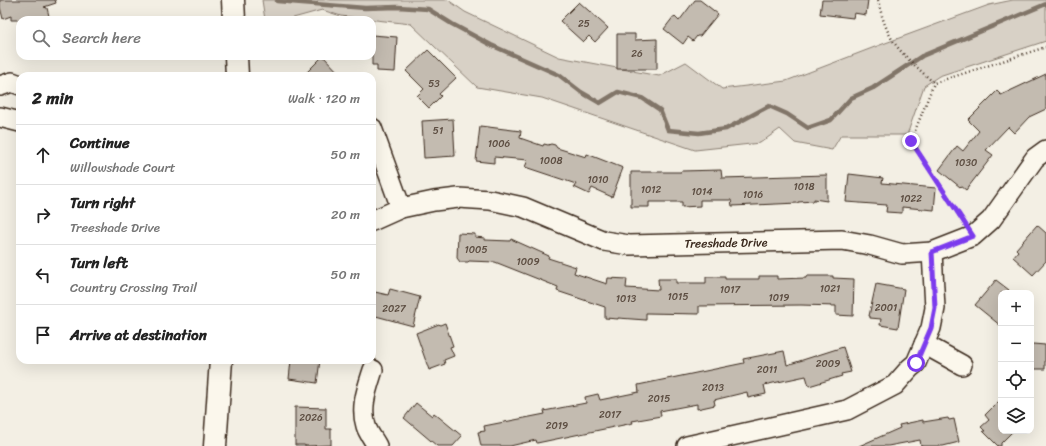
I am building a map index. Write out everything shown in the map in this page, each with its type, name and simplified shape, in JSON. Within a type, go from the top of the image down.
[{"type":"main road","points":[[233,0],[234,16]]},
{"type":"main road","points":[[236,60],[237,72]]},
{"type":"main road","points":[[215,446],[221,364]]},
{"type":"street","points":[[0,86],[12,82],[16,84]]},
{"type":"street","points":[[0,117],[16,121]]},
{"type":"street","points":[[376,139],[401,208]]},
{"type":"street","name":"Treeshade Drive","points":[[376,219],[401,208],[458,198],[490,200],[523,207],[604,241],[629,245],[842,240],[870,245],[902,254],[932,252],[973,236],[991,220],[1035,158],[1046,150]]},
{"type":"street","points":[[687,446],[847,410],[895,385],[916,363],[931,328],[935,308],[932,252]]},
{"type":"street","points":[[924,344],[962,365]]},
{"type":"street","points":[[373,370],[363,406],[366,427],[377,446]]},
{"type":"path","points":[[878,0],[884,22],[893,41],[934,83]]},
{"type":"path","points":[[934,83],[1046,47]]},
{"type":"path","points":[[934,83],[911,141],[973,236]]},
{"type":"shaded area","points":[[262,0],[448,0],[465,12],[559,57],[659,76],[686,62],[722,89],[786,81],[989,5],[1013,0],[1046,0],[1046,41],[939,76],[924,86],[907,135],[841,135],[832,150],[795,143],[780,129],[760,143],[695,150],[542,98],[477,87],[411,24],[376,20],[376,16],[341,16],[322,10],[300,16],[264,16]]},
{"type":"building","points":[[0,0],[55,0],[56,3],[44,7],[47,8],[49,16],[16,16],[16,20],[11,20],[11,16],[3,19]]},
{"type":"building","points":[[695,0],[700,0],[718,14],[700,36],[697,36],[693,41],[688,37],[683,44],[664,29],[674,16],[679,21]]},
{"type":"building","points":[[822,0],[868,0],[866,15],[854,13],[853,18],[820,14]]},
{"type":"building","points":[[579,2],[608,28],[595,42],[589,36],[583,42],[560,21]]},
{"type":"building","points":[[617,34],[635,34],[635,40],[657,39],[657,69],[617,69]]},
{"type":"building","points":[[376,35],[397,37],[395,72],[377,71],[377,65],[372,65],[372,60],[376,60]]},
{"type":"building","points":[[428,50],[456,78],[439,94],[441,96],[429,108],[417,96],[424,89],[406,71]]},
{"type":"building","points":[[319,60],[327,60],[338,72],[307,72]]},
{"type":"building","points":[[1046,74],[1046,109],[1029,117],[1014,133],[1008,127],[986,150],[993,155],[966,190],[939,170],[957,146],[963,151],[979,131],[968,120],[997,91],[1001,95]]},
{"type":"building","points":[[453,119],[455,156],[424,158],[422,121]]},
{"type":"building","points":[[480,126],[521,131],[520,138],[543,146],[544,144],[555,145],[557,148],[586,157],[587,154],[623,168],[612,197],[592,188],[589,194],[574,187],[576,184],[525,167],[528,160],[494,157],[494,163],[476,161]]},
{"type":"building","points":[[721,170],[722,178],[827,175],[827,201],[814,199],[814,201],[798,203],[732,206],[731,200],[700,200],[700,206],[682,207],[682,202],[649,202],[649,207],[631,207],[631,172]]},
{"type":"building","points":[[849,174],[883,178],[882,183],[936,188],[934,210],[902,207],[902,213],[886,212],[887,205],[846,202]]},
{"type":"building","points":[[1037,225],[1046,233],[1046,261],[1033,275],[1013,257],[1018,251],[1016,249]]},
{"type":"building","points":[[458,233],[475,234],[475,237],[485,238],[485,240],[510,241],[511,239],[549,256],[548,258],[576,267],[574,273],[607,284],[608,278],[627,279],[626,288],[659,290],[658,279],[676,279],[676,283],[706,283],[706,277],[725,277],[725,279],[759,279],[759,276],[777,276],[777,279],[806,278],[806,276],[833,276],[833,278],[854,279],[853,316],[836,315],[836,306],[801,305],[699,306],[699,314],[646,313],[646,320],[605,318],[605,307],[557,291],[558,287],[495,262],[460,262],[457,258]]},
{"type":"building","points":[[996,280],[1009,290],[998,290],[998,324],[975,305]]},
{"type":"building","points":[[876,284],[904,289],[898,328],[880,325],[881,319],[870,318],[869,316]]},
{"type":"building","points":[[390,289],[420,297],[413,326],[376,316],[376,292],[388,295]]},
{"type":"building","points":[[445,323],[453,346],[450,347],[454,356],[444,360],[445,364],[429,370],[416,333]]},
{"type":"building","points":[[1034,344],[1045,345],[1045,369],[1034,369]]},
{"type":"building","points":[[843,347],[851,372],[841,374],[842,376],[809,386],[806,376],[764,385],[766,394],[748,398],[747,392],[714,400],[715,405],[697,409],[697,404],[660,411],[661,416],[632,421],[633,423],[537,443],[536,440],[510,446],[481,446],[478,432],[485,431],[484,426],[545,414],[544,411],[586,403],[585,397],[598,394],[600,400],[639,392],[638,385],[744,363],[743,359],[784,351],[787,365]]},
{"type":"building","points":[[291,364],[319,364],[317,383],[289,379]]},
{"type":"building","points":[[998,402],[998,434],[1010,434],[1001,443],[1001,446],[998,446],[983,431],[985,431],[981,427],[989,420],[985,415]]},
{"type":"building","points":[[416,403],[432,416],[434,413],[462,436],[453,446],[437,446],[404,418]]},
{"type":"building","points":[[295,407],[326,408],[326,429],[331,429],[331,445],[295,445]]},
{"type":"building","points":[[948,418],[949,420],[954,419],[959,442],[943,446],[921,446],[920,440],[888,446],[859,446],[900,428],[899,425],[923,420],[923,422]]},
{"type":"waterway","points":[[277,1],[365,8],[398,7],[428,9],[491,45],[559,75],[581,92],[600,103],[618,92],[642,98],[660,110],[668,130],[699,133],[726,129],[769,106],[787,114],[808,128],[831,120],[851,98],[873,88],[922,56],[1046,4]]},
{"type":"route","points":[[911,141],[973,236],[932,252],[935,308],[931,328],[916,363]]}]
